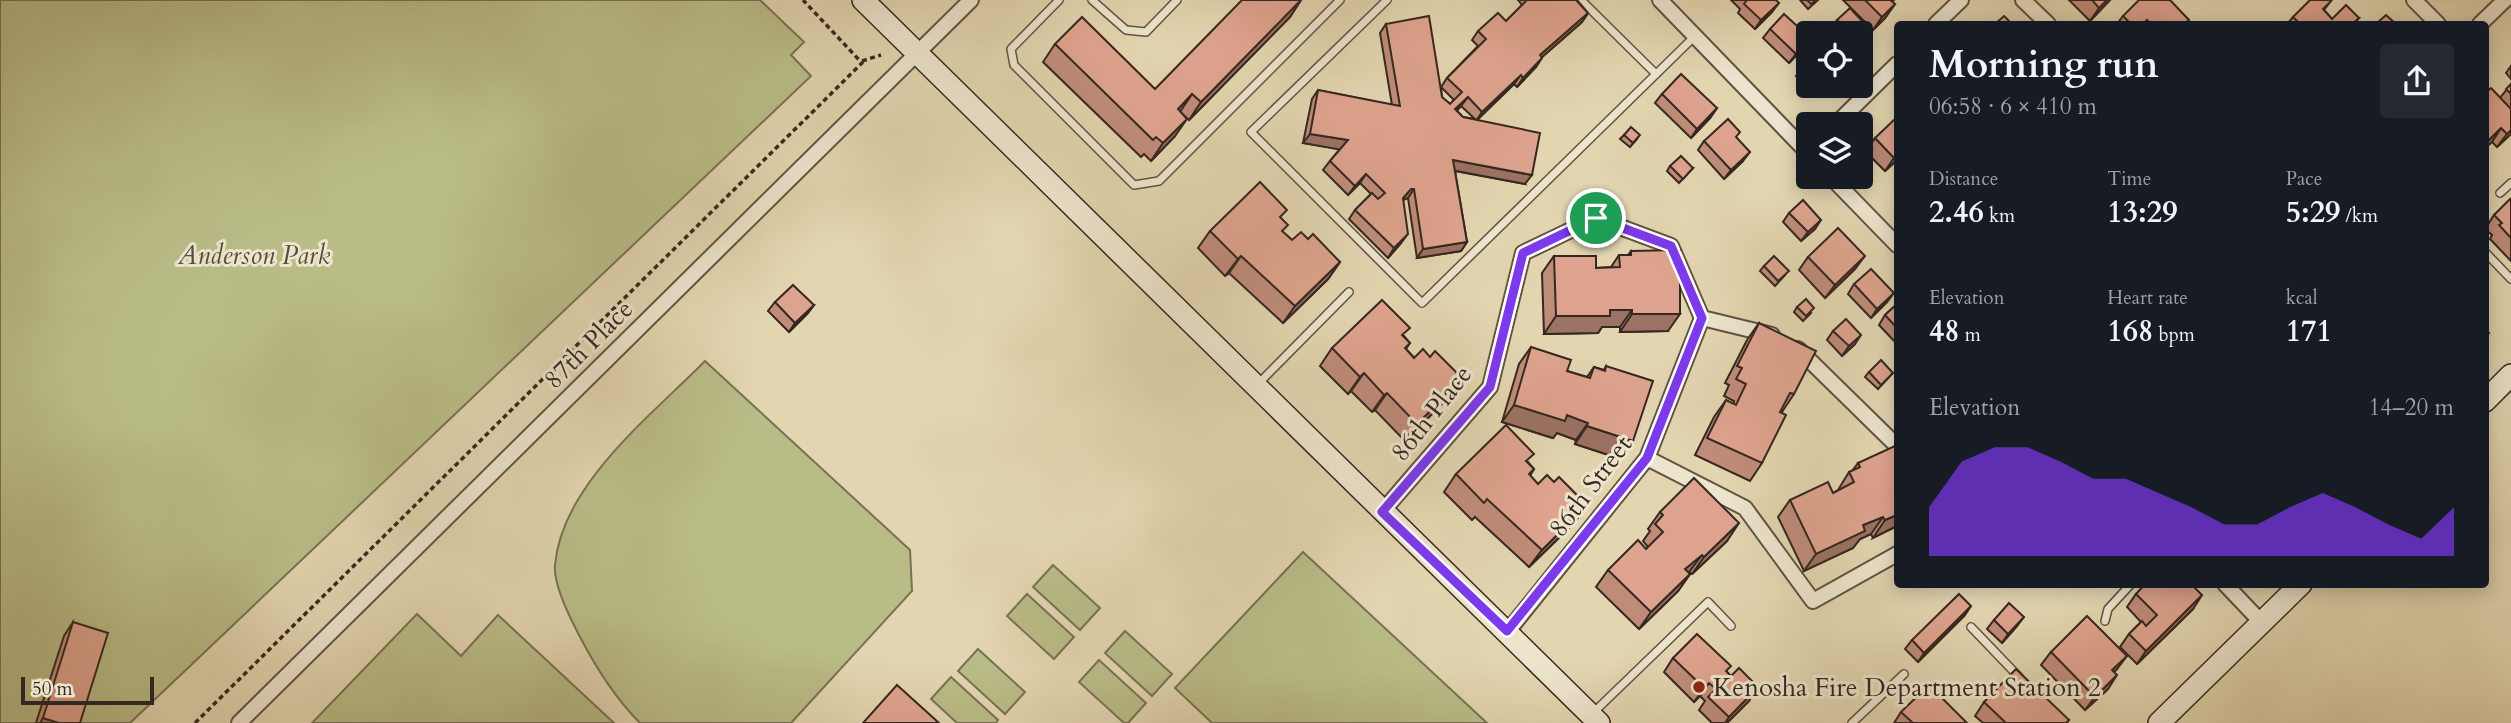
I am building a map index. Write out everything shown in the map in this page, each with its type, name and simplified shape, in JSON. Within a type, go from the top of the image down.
[{"type":"street","points":[[863,0],[1595,719]]},
{"type":"street","name":"87th Place","points":[[239,723],[971,0]]},
{"type":"street","points":[[1660,0],[1796,141]]},
{"type":"street","points":[[1940,21],[1961,0]]},
{"type":"street","points":[[2023,0],[2045,21]]},
{"type":"street","points":[[2414,0],[2435,21]]},
{"type":"street","points":[[2483,21],[2505,0]]},
{"type":"street","points":[[1848,112],[1894,67]]},
{"type":"street","points":[[1843,189],[1894,242]]},
{"type":"street","name":"86th Place","points":[[1382,512],[1490,387],[1523,253],[1596,218],[1671,246],[1702,318]]},
{"type":"street","points":[[1702,318],[1786,338],[1894,443]]},
{"type":"street","name":"86th Street","points":[[1507,631],[1647,458],[1702,318]]},
{"type":"street","points":[[2489,397],[2511,375]]},
{"type":"street","points":[[1647,458],[1745,508],[1814,601],[1894,556]]},
{"type":"street","points":[[2229,588],[2262,623]]},
{"type":"street","points":[[2159,723],[2297,588]]},
{"type":"lane","points":[[1059,0],[1012,48],[1014,65],[1134,185],[1159,181],[1340,0]]},
{"type":"lane","points":[[1092,0],[1126,30],[1146,32],[1177,0]]},
{"type":"lane","points":[[1387,0],[1251,132],[1422,303],[1695,36]]},
{"type":"lane","points":[[1581,0],[1656,74]]},
{"type":"lane","points":[[2500,194],[2511,183]]},
{"type":"lane","points":[[2489,257],[2511,279]]},
{"type":"lane","points":[[1255,387],[1349,292]]},
{"type":"lane","points":[[2105,621],[2108,608],[2127,588]]},
{"type":"lane","points":[[1595,719],[1708,603],[1731,626]]},
{"type":"lane","points":[[1971,627],[2026,685]]},
{"type":"lane","points":[[1852,723],[1903,674]]},
{"type":"path","points":[[803,0],[862,61]]},
{"type":"path","points":[[195,723],[862,61],[881,55]]},
{"type":"green space","name":"Anderson Park","points":[[0,0],[760,0],[804,42],[791,55],[811,76],[130,723],[0,723]]},
{"type":"green space","points":[[705,361],[910,550],[912,591],[791,723],[640,723],[614,692],[592,659],[559,591],[555,565],[561,535],[574,507],[613,453]]},
{"type":"green space","points":[[1303,552],[1487,723],[1212,723],[1175,688]]},
{"type":"green space","points":[[1053,565],[1100,608],[1080,630],[1033,587]]},
{"type":"green space","points":[[1027,594],[1074,637],[1054,659],[1007,616]]},
{"type":"green space","points":[[417,614],[461,656],[498,615],[614,723],[312,723]]},
{"type":"green space","points":[[1125,631],[1172,674],[1152,696],[1105,653]]},
{"type":"green space","points":[[978,649],[1025,692],[1005,714],[958,671]]},
{"type":"green space","points":[[1099,660],[1146,703],[1128,723],[1124,723],[1079,682]]},
{"type":"green space","points":[[951,677],[998,720],[996,723],[957,723],[931,699]]},
{"type":"building","points":[[1242,0],[1301,0],[1201,102],[1192,94],[1178,109],[1187,119],[1163,143],[1156,137],[1153,140],[1055,44],[1082,17],[1155,89]]},
{"type":"building","points":[[1527,0],[1576,0],[1588,13],[1540,55],[1542,58],[1523,78],[1521,75],[1482,112],[1468,97],[1455,109],[1463,117],[1540,133],[1532,175],[1453,160],[1467,242],[1423,249],[1414,189],[1411,189],[1403,198],[1408,234],[1394,248],[1355,210],[1372,193],[1378,199],[1385,193],[1366,174],[1355,186],[1330,161],[1348,140],[1310,134],[1318,90],[1400,106],[1386,24],[1429,16],[1442,97],[1450,104],[1462,92],[1447,78],[1486,39],[1478,31],[1498,13],[1506,21]]},
{"type":"building","points":[[1747,0],[1776,0],[1779,3],[1761,20],[1744,4]]},
{"type":"building","points":[[1865,0],[1890,0],[1895,4],[1882,17]]},
{"type":"building","points":[[2092,0],[2107,0],[2099,8]]},
{"type":"building","points":[[2139,0],[2170,0],[2189,20],[2128,21],[2123,16]]},
{"type":"building","points":[[2310,0],[2330,0],[2323,9],[2332,19],[2346,5],[2359,18],[2356,21],[2297,21],[2293,17]]},
{"type":"building","points":[[1850,8],[1862,21],[1838,21]]},
{"type":"building","points":[[1784,14],[1796,25],[1796,54],[1770,29]]},
{"type":"building","points":[[2386,15],[2393,21],[2379,21]]},
{"type":"building","points":[[1681,74],[1717,108],[1697,129],[1662,94]]},
{"type":"building","points":[[2491,88],[2511,109],[2511,130],[2507,134],[2501,128],[2489,140]]},
{"type":"building","points":[[1728,119],[1740,132],[1736,137],[1750,152],[1731,170],[1704,141]]},
{"type":"building","points":[[1894,120],[1894,158],[1875,138]]},
{"type":"building","points":[[1631,127],[1640,135],[1633,143],[1624,135]]},
{"type":"building","points":[[1681,156],[1693,168],[1683,179],[1670,166]]},
{"type":"building","points":[[1260,182],[1287,210],[1280,217],[1288,225],[1282,231],[1292,240],[1301,232],[1308,239],[1313,234],[1340,262],[1295,306],[1241,256],[1238,259],[1210,231]]},
{"type":"building","points":[[2510,199],[2511,201],[2511,238],[2494,215]]},
{"type":"building","points":[[1803,200],[1821,220],[1808,232],[1789,213]]},
{"type":"building","points":[[1838,228],[1865,256],[1835,285],[1808,257]]},
{"type":"building","points":[[1680,250],[1680,314],[1632,314],[1632,310],[1610,310],[1610,316],[1556,316],[1554,256],[1596,256],[1596,268],[1620,267],[1619,255],[1631,255],[1631,251]]},
{"type":"building","points":[[1774,256],[1789,271],[1778,281],[1764,266]]},
{"type":"building","points":[[1871,269],[1894,293],[1877,309],[1854,284]]},
{"type":"building","points":[[793,285],[814,305],[795,323],[775,302]]},
{"type":"building","points":[[1806,299],[1814,308],[1806,316],[1797,307]]},
{"type":"building","points":[[1382,300],[1410,328],[1402,335],[1410,343],[1405,348],[1414,358],[1423,349],[1430,357],[1435,351],[1463,379],[1417,424],[1387,393],[1384,395],[1364,373],[1360,377],[1332,348]]},
{"type":"building","points":[[1894,307],[1894,325],[1885,315]]},
{"type":"building","points":[[1846,319],[1861,335],[1849,346],[1833,331]]},
{"type":"building","points":[[1759,323],[1816,351],[1794,394],[1790,393],[1780,412],[1786,415],[1762,463],[1707,438],[1726,400],[1736,405],[1746,384],[1736,379],[1742,368],[1737,366]]},
{"type":"building","points":[[1531,347],[1571,360],[1567,371],[1590,378],[1594,367],[1605,371],[1606,366],[1653,381],[1633,441],[1587,426],[1588,423],[1567,415],[1565,421],[1514,405]]},
{"type":"building","points":[[1881,360],[1893,373],[1881,385],[1869,372]]},
{"type":"building","points":[[1506,425],[1534,454],[1526,461],[1534,469],[1529,474],[1538,484],[1547,475],[1554,482],[1559,477],[1587,505],[1542,550],[1487,499],[1484,503],[1456,474]]},
{"type":"building","points":[[1894,446],[1894,516],[1885,520],[1883,517],[1863,525],[1865,531],[1816,554],[1790,500],[1828,482],[1833,493],[1854,482],[1849,472],[1860,467],[1858,463]]},
{"type":"building","points":[[1694,478],[1739,523],[1704,557],[1702,555],[1685,569],[1690,574],[1651,612],[1608,570],[1638,540],[1646,549],[1663,532],[1655,524],[1663,515],[1660,512]]},
{"type":"building","points":[[2141,588],[2195,588],[2202,595],[2146,651],[2129,634],[2142,621],[2146,626],[2157,615],[2136,594]]},
{"type":"building","points":[[1959,594],[1971,606],[1924,653],[1912,640]]},
{"type":"building","points":[[2009,603],[2024,617],[2008,634],[1994,620]]},
{"type":"building","points":[[2087,616],[2127,656],[2112,670],[2117,675],[2095,697],[2051,652]]},
{"type":"building","points":[[73,622],[108,633],[80,723],[59,723],[43,718]]},
{"type":"building","points":[[1697,634],[1731,666],[1726,671],[1731,676],[1739,668],[1758,687],[1729,717],[1708,697],[1716,689],[1709,683],[1704,688],[1673,658]]},
{"type":"building","points":[[2016,669],[2069,720],[2066,723],[2006,723],[1984,702]]},
{"type":"building","points":[[897,685],[939,723],[863,723]]},
{"type":"building","points":[[1929,685],[1967,723],[1913,723],[1901,712]]},
{"type":"place","name":"Kenosha Fire Department Station 2","points":[[1699,687]]},
{"type":"route","points":[[1596,218],[1671,246],[1702,318],[1647,458],[1507,631],[1382,512],[1490,387],[1523,253],[1596,218]]}]
